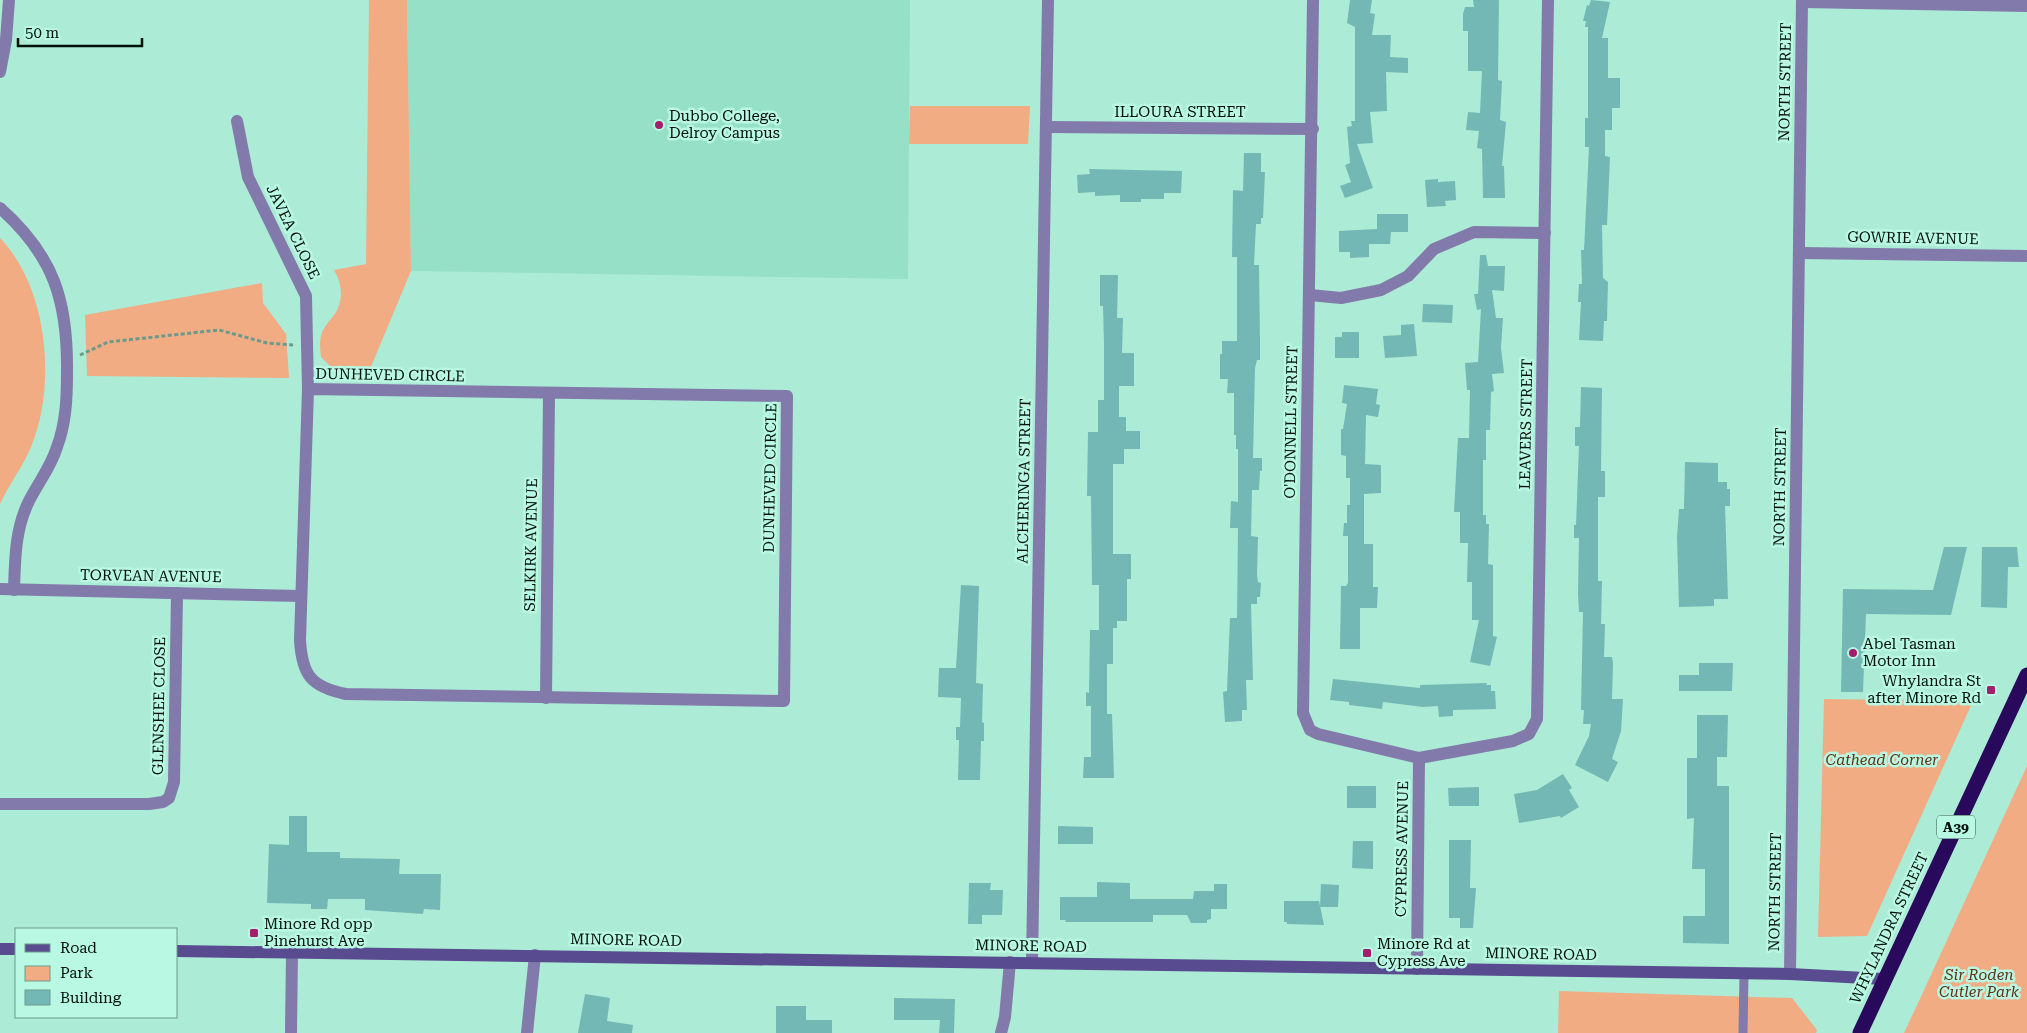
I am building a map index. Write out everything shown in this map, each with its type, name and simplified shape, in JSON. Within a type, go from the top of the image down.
[{"type":"highway","name":"WHYLANDRA STREET","points":[[1860,1033],[2025,683]]},
{"type":"street","points":[[0,72],[6,40],[9,0]]},
{"type":"street","name":"ALCHERINGA STREET","points":[[1032,962],[1048,0]]},
{"type":"street","name":"O'DONNELL STREET","points":[[1313,0],[1313,129],[1303,712],[1310,730],[1318,734],[1419,758]]},
{"type":"street","name":"LEAVERS STREET","points":[[1419,758],[1512,741],[1528,734],[1537,719],[1548,0]]},
{"type":"street","points":[[1802,1],[2027,6]]},
{"type":"street","name":"NORTH STREET","points":[[1790,974],[1802,1]]},
{"type":"street","name":"JAVEA CLOSE","points":[[236,121],[248,176],[306,296],[308,389]]},
{"type":"street","name":"ILLOURA STREET","points":[[1047,127],[1313,129]]},
{"type":"street","points":[[0,208],[17,223],[36,246],[51,273],[62,300],[67,327],[68,357],[63,428],[49,465],[21,520],[16,540],[14,590]]},
{"type":"street","points":[[1310,296],[1340,298],[1381,290],[1408,276],[1434,249],[1474,232],[1545,233]]},
{"type":"street","name":"GOWRIE AVENUE","points":[[1799,252],[2027,256]]},
{"type":"street","name":"DUNHEVED CIRCLE","points":[[308,389],[787,396],[784,701],[346,694],[330,691],[318,686],[304,668],[300,640],[308,389]]},
{"type":"street","name":"SELKIRK AVENUE","points":[[546,698],[549,393]]},
{"type":"street","name":"TORVEAN AVENUE","points":[[0,590],[301,596]]},
{"type":"street","name":"GLENSHEE CLOSE","points":[[0,804],[148,804],[163,802],[169,798],[174,782],[177,593]]},
{"type":"street","name":"CYPRESS AVENUE","points":[[1417,969],[1419,758]]},
{"type":"street","points":[[0,949],[15,949]]},
{"type":"street","name":"MINORE ROAD","points":[[178,951],[1790,974],[1884,979]]},
{"type":"street","points":[[291,1033],[292,952]]},
{"type":"street","points":[[528,1033],[535,955]]},
{"type":"street","points":[[1001,1033],[1005,1017],[1010,962]]},
{"type":"lane","points":[[1743,1033],[1744,974]]},
{"type":"path","points":[[68,357],[86,354],[108,342],[219,330],[267,343],[307,346]]},
{"type":"shaded area","name":"Dubbo College, Delroy Campus","points":[[407,0],[910,0],[908,279],[411,271]]},
{"type":"green space","points":[[369,0],[407,0],[411,271],[370,369],[333,369],[321,357],[320,343],[323,330],[335,314],[340,303],[339,280],[334,270],[366,264]]},
{"type":"green space","points":[[910,106],[1030,106],[1028,144],[909,144]]},
{"type":"green space","points":[[0,238],[16,259],[29,283],[38,309],[45,366],[44,395],[39,422],[31,447],[0,504]]},
{"type":"green space","points":[[262,283],[263,303],[286,334],[289,378],[87,376],[85,315]]},
{"type":"green space","name":"Cathead Corner","points":[[1824,699],[1973,701],[1867,936],[1818,937]]},
{"type":"green space","name":"Sir Roden Cutler Park","points":[[2027,766],[2027,1033],[1904,1033],[1919,1001]]},
{"type":"green space","points":[[1559,991],[1792,998],[1817,1030],[1816,1033],[1558,1033]]},
{"type":"building","points":[[1350,0],[1372,0],[1370,13],[1375,14],[1372,35],[1391,35],[1390,57],[1408,58],[1408,73],[1386,72],[1387,111],[1370,112],[1373,143],[1357,144],[1373,188],[1345,198],[1340,186],[1351,182],[1345,165],[1350,163],[1347,127],[1352,126],[1351,121],[1355,121],[1355,27],[1347,23]]},
{"type":"building","points":[[1473,0],[1499,0],[1498,80],[1502,81],[1500,120],[1506,122],[1502,166],[1504,166],[1505,198],[1483,198],[1482,149],[1477,148],[1479,131],[1466,130],[1468,112],[1480,113],[1482,71],[1468,71],[1468,31],[1463,31],[1465,7],[1474,7]]},
{"type":"building","points":[[1591,0],[1610,2],[1602,38],[1608,38],[1608,78],[1620,78],[1620,108],[1612,108],[1612,130],[1605,130],[1605,156],[1610,157],[1607,225],[1602,225],[1603,278],[1608,282],[1607,321],[1604,321],[1603,341],[1579,340],[1581,302],[1578,302],[1579,284],[1582,284],[1581,250],[1584,250],[1589,147],[1585,147],[1585,118],[1588,118],[1588,27],[1585,27],[1586,21],[1583,21],[1587,5],[1589,6]]},
{"type":"building","points":[[1244,153],[1261,153],[1261,172],[1265,172],[1263,218],[1261,218],[1261,224],[1256,224],[1254,265],[1259,265],[1260,360],[1257,360],[1255,368],[1253,458],[1262,458],[1262,471],[1260,471],[1259,490],[1252,490],[1251,536],[1258,537],[1257,575],[1258,582],[1261,583],[1260,597],[1257,597],[1257,604],[1251,604],[1253,680],[1246,680],[1247,710],[1242,710],[1242,721],[1225,722],[1223,692],[1227,691],[1230,618],[1237,618],[1238,528],[1230,528],[1231,501],[1238,502],[1238,449],[1236,449],[1236,435],[1234,435],[1234,393],[1227,393],[1228,379],[1220,379],[1220,354],[1222,354],[1222,341],[1237,341],[1237,257],[1232,257],[1233,190],[1243,191]]},
{"type":"building","points":[[1089,169],[1182,171],[1181,193],[1164,193],[1164,199],[1141,199],[1141,202],[1120,202],[1120,195],[1095,196],[1095,192],[1078,193],[1077,175],[1090,174]]},
{"type":"building","points":[[1438,179],[1438,182],[1455,181],[1456,200],[1445,201],[1446,206],[1427,207],[1425,180]]},
{"type":"building","points":[[1377,214],[1408,214],[1408,232],[1391,232],[1390,244],[1369,244],[1369,257],[1350,258],[1350,252],[1339,252],[1339,231],[1377,229]]},
{"type":"building","points":[[1480,255],[1486,255],[1488,266],[1505,266],[1504,291],[1492,290],[1496,318],[1503,318],[1501,348],[1504,373],[1492,374],[1494,391],[1491,392],[1490,430],[1486,430],[1486,460],[1483,460],[1483,515],[1486,515],[1486,524],[1489,524],[1488,564],[1493,565],[1493,636],[1497,637],[1490,666],[1470,662],[1479,620],[1472,620],[1472,582],[1467,582],[1468,543],[1460,543],[1460,512],[1454,512],[1458,438],[1469,438],[1470,390],[1467,390],[1465,363],[1478,362],[1481,309],[1477,310],[1474,294],[1478,294]]},
{"type":"building","points":[[1100,275],[1118,275],[1117,318],[1123,318],[1122,353],[1134,353],[1134,386],[1119,386],[1119,417],[1126,417],[1126,431],[1140,431],[1140,449],[1124,449],[1124,464],[1113,464],[1113,554],[1131,554],[1131,579],[1127,579],[1127,621],[1117,621],[1117,628],[1113,628],[1113,664],[1107,664],[1107,714],[1112,714],[1114,778],[1083,778],[1084,757],[1091,757],[1091,706],[1086,706],[1086,692],[1089,693],[1090,630],[1099,630],[1099,585],[1092,585],[1091,496],[1087,496],[1088,432],[1098,432],[1098,400],[1104,400],[1103,306],[1100,306]]},
{"type":"building","points":[[1423,304],[1453,305],[1452,323],[1422,322]]},
{"type":"building","points":[[1414,324],[1417,356],[1385,358],[1383,336],[1401,335],[1401,325]]},
{"type":"building","points":[[1342,332],[1359,332],[1359,358],[1335,358],[1335,337],[1342,337]]},
{"type":"building","points":[[1344,385],[1378,389],[1376,404],[1380,405],[1378,417],[1366,415],[1365,464],[1381,465],[1381,493],[1364,494],[1364,544],[1373,544],[1373,587],[1378,587],[1377,608],[1360,608],[1360,649],[1340,649],[1341,586],[1346,586],[1348,583],[1348,536],[1343,536],[1344,523],[1347,523],[1347,505],[1350,505],[1350,478],[1346,478],[1346,456],[1341,455],[1341,429],[1343,429],[1347,404],[1342,403]]},
{"type":"building","points":[[1581,387],[1602,388],[1601,471],[1605,471],[1605,497],[1598,497],[1598,581],[1602,581],[1601,624],[1605,624],[1604,657],[1612,657],[1613,663],[1612,699],[1623,699],[1621,731],[1612,759],[1618,762],[1608,782],[1575,765],[1589,736],[1591,724],[1583,724],[1584,710],[1581,710],[1583,612],[1579,612],[1579,538],[1574,538],[1579,446],[1575,446],[1575,427],[1580,427]]},
{"type":"building","points":[[1685,462],[1718,463],[1718,482],[1727,482],[1727,489],[1730,489],[1730,506],[1725,506],[1728,599],[1714,599],[1714,606],[1679,607],[1677,537],[1679,509],[1684,509]]},
{"type":"building","name":"Abel Tasman Motor Inn","points":[[1944,547],[1967,547],[1951,615],[1866,614],[1863,692],[1841,692],[1843,589],[1933,590]]},
{"type":"building","points":[[1982,547],[2017,547],[2019,567],[2008,567],[2007,608],[1981,607]]},
{"type":"building","points":[[961,585],[979,586],[976,683],[983,684],[982,722],[984,723],[984,741],[981,741],[980,780],[958,780],[959,740],[956,740],[956,727],[960,727],[961,698],[938,697],[939,668],[956,668]]},
{"type":"building","points":[[1699,663],[1733,663],[1732,691],[1679,691],[1679,675],[1699,675]]},
{"type":"building","points":[[1333,679],[1420,688],[1420,685],[1487,683],[1486,685],[1491,685],[1491,691],[1495,691],[1496,709],[1453,710],[1453,716],[1439,717],[1438,706],[1423,707],[1383,702],[1382,709],[1349,705],[1349,702],[1330,700]]},
{"type":"building","points":[[1697,715],[1728,715],[1727,757],[1717,757],[1717,786],[1729,786],[1729,944],[1683,943],[1683,916],[1705,916],[1705,869],[1692,869],[1694,818],[1687,819],[1687,758],[1697,758]]},
{"type":"building","points":[[1563,774],[1572,788],[1569,790],[1579,807],[1561,818],[1560,816],[1519,823],[1514,794],[1537,790]]},
{"type":"building","points":[[1347,786],[1376,786],[1376,808],[1347,808]]},
{"type":"building","points":[[1479,787],[1479,806],[1449,806],[1448,788]]},
{"type":"building","points":[[289,816],[307,816],[307,852],[340,852],[340,858],[400,859],[399,874],[441,874],[440,910],[424,909],[423,914],[365,910],[365,899],[328,899],[327,909],[311,909],[311,904],[267,903],[269,844],[289,845]]},
{"type":"building","points":[[1058,826],[1093,827],[1093,844],[1058,844]]},
{"type":"building","points":[[1449,840],[1471,840],[1470,888],[1476,888],[1473,928],[1460,928],[1460,918],[1449,918]]},
{"type":"building","points":[[1353,841],[1373,841],[1373,869],[1352,868]]},
{"type":"building","points":[[1097,882],[1130,883],[1130,899],[1193,899],[1194,891],[1214,891],[1214,884],[1227,884],[1227,909],[1211,909],[1211,919],[1207,920],[1207,923],[1191,923],[1187,915],[1153,915],[1153,922],[1065,922],[1066,920],[1060,920],[1060,897],[1097,897]]},
{"type":"building","points":[[969,883],[991,883],[990,890],[1003,890],[1002,915],[982,915],[982,924],[968,924]]},
{"type":"building","points":[[1321,884],[1339,885],[1338,907],[1320,907]]},
{"type":"building","points":[[1284,901],[1319,901],[1324,925],[1287,924],[1287,922],[1284,922]]},
{"type":"building","points":[[585,994],[610,998],[607,1021],[633,1025],[632,1033],[578,1033]]},
{"type":"building","points":[[894,998],[955,999],[954,1033],[939,1033],[940,1020],[894,1020]]},
{"type":"building","points":[[776,1006],[806,1006],[806,1020],[832,1020],[832,1033],[776,1033]]},
{"type":"place","name":"Dubbo College, Delroy Campus","points":[[659,125]]},
{"type":"place","name":"Abel Tasman Motor Inn","points":[[1853,653]]},
{"type":"place","name":"Whylandra St after Minore Rd","points":[[1991,690]]},
{"type":"place","name":"Minore Rd opp Pinehurst Ave","points":[[254,933]]},
{"type":"place","name":"Minore Rd at Cypress Ave","points":[[1367,953]]}]
